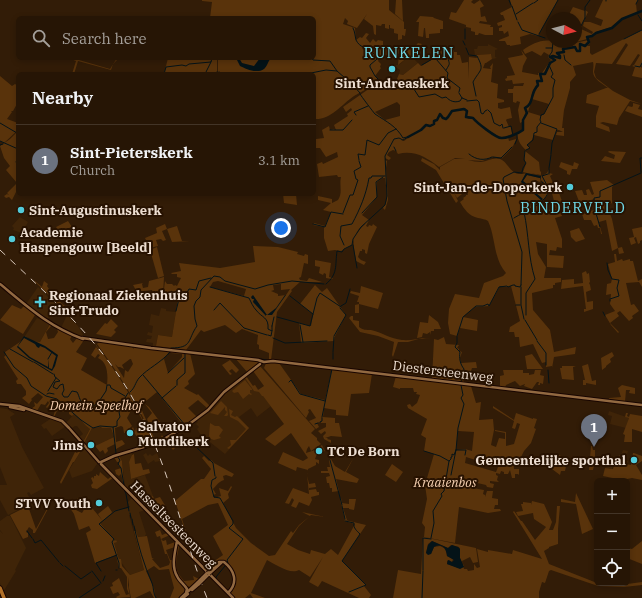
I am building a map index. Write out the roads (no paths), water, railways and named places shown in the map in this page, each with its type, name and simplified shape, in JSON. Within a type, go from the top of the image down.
[{"type":"highway","points":[[0,588],[3,598]]},
{"type":"highway","points":[[0,592],[3,598]]},
{"type":"main road","name":"Diestersteenweg","points":[[0,284],[41,318],[67,333],[92,341],[252,359],[262,363],[275,362],[642,405]]},
{"type":"main road","points":[[100,462],[114,456],[157,443],[188,425],[208,410],[224,392],[262,363]]},
{"type":"main road","name":"Hasseltsesteenweg","points":[[0,405],[38,413],[62,422],[233,598]]},
{"type":"main road","points":[[178,542],[174,561],[174,570],[178,578],[185,586],[187,590],[186,594]]},
{"type":"main road","points":[[182,598],[221,563],[227,565],[232,571],[235,579],[234,584],[228,593]]},
{"type":"main road","points":[[182,598],[198,583]]},
{"type":"main road","points":[[185,586],[188,588],[193,587]]},
{"type":"waterway","points":[[509,0],[511,5]]},
{"type":"waterway","points":[[534,3],[538,0]]},
{"type":"waterway","points":[[539,34],[558,0]]},
{"type":"waterway","points":[[585,18],[585,7],[590,0]]},
{"type":"waterway","points":[[636,4],[638,0]]},
{"type":"waterway","points":[[516,14],[533,3]]},
{"type":"waterway","points":[[512,6],[517,20]]},
{"type":"waterway","points":[[408,137],[421,130],[426,125],[430,126],[434,124],[434,121],[437,120],[440,114],[446,119],[452,111],[464,109],[467,111],[466,117],[473,118],[499,138],[519,133],[523,130],[523,120],[527,113],[525,108],[530,104],[534,91],[538,85],[537,81],[542,81],[540,74],[545,74],[550,63],[555,60],[550,57],[553,56],[560,58],[557,53],[564,52],[563,49],[575,47],[577,51],[580,51],[580,44],[585,46],[589,42],[587,37],[612,28],[622,19],[642,11]]},
{"type":"waterway","points":[[638,15],[642,21]]},
{"type":"waterway","points":[[582,24],[585,18]]},
{"type":"waterway","points":[[518,22],[522,30],[545,38]]},
{"type":"waterway","points":[[353,28],[358,43],[372,52],[377,59],[370,65],[370,67],[379,80]]},
{"type":"waterway","points":[[465,29],[465,39]]},
{"type":"waterway","points":[[624,39],[642,30]]},
{"type":"waterway","points":[[463,41],[465,45]]},
{"type":"waterway","points":[[466,48],[469,55]]},
{"type":"waterway","points":[[549,56],[552,48]]},
{"type":"waterway","points":[[445,53],[446,57],[448,57],[449,64],[446,70]]},
{"type":"waterway","points":[[470,55],[477,56],[481,65],[481,70],[473,82],[476,96]]},
{"type":"waterway","points":[[564,55],[565,60],[571,65]]},
{"type":"waterway","points":[[422,65],[434,58],[435,59]]},
{"type":"waterway","points":[[436,59],[448,73],[447,78],[460,88],[459,92]]},
{"type":"waterway","points":[[165,72],[166,67],[186,66],[189,64],[211,62],[212,60]]},
{"type":"waterway","points":[[313,60],[330,61],[337,71]]},
{"type":"waterway","points":[[206,72],[211,62]]},
{"type":"waterway","points":[[635,66],[640,67],[642,63]]},
{"type":"waterway","points":[[526,150],[530,148],[527,145],[533,140],[534,133],[537,132],[537,127],[541,122],[541,115],[544,114],[553,97],[555,80],[551,77],[553,74],[549,65]]},
{"type":"waterway","points":[[316,72],[326,70],[337,71],[360,93]]},
{"type":"waterway","points":[[383,84],[388,88],[393,88]]},
{"type":"waterway","points":[[394,88],[408,89],[412,86],[419,97],[435,94],[442,98],[446,97],[454,102],[460,101],[462,98]]},
{"type":"waterway","points":[[459,93],[462,98],[467,100]]},
{"type":"waterway","points":[[360,94],[375,114],[394,127],[403,138],[407,137]]},
{"type":"waterway","points":[[467,101],[477,100],[479,102],[481,113],[483,114],[487,110]]},
{"type":"waterway","points":[[356,115],[354,112],[368,106]]},
{"type":"waterway","points":[[488,110],[491,113],[494,123],[500,126],[502,124],[503,128]]},
{"type":"waterway","points":[[330,130],[343,130],[352,120]]},
{"type":"waterway","points":[[0,123],[16,132]]},
{"type":"waterway","points":[[541,123],[557,129],[552,143],[551,154]]},
{"type":"waterway","points":[[504,128],[511,126],[513,135]]},
{"type":"waterway","points":[[359,160],[358,154],[365,155],[367,140],[379,145],[388,133],[396,129]]},
{"type":"waterway","points":[[326,284],[334,273],[337,251],[342,252],[344,249],[352,245],[353,239],[361,227],[385,205],[387,196],[385,156],[394,139],[399,138],[403,140],[408,137]]},
{"type":"waterway","points":[[515,144],[517,139]]},
{"type":"waterway","points":[[0,141],[16,148]]},
{"type":"waterway","points":[[394,147],[396,151]]},
{"type":"waterway","points":[[493,157],[501,158],[512,147]]},
{"type":"waterway","points":[[522,172],[526,163],[524,160],[525,151]]},
{"type":"waterway","points":[[469,154],[474,158],[480,159],[492,157]]},
{"type":"waterway","points":[[549,168],[551,155]]},
{"type":"waterway","points":[[641,172],[640,158],[642,158]]},
{"type":"waterway","points":[[343,213],[350,195],[353,195],[358,180],[356,179],[354,171],[361,167],[359,161]]},
{"type":"waterway","points":[[549,169],[549,174]]},
{"type":"waterway","points":[[521,285],[522,252],[507,201],[503,179],[514,172],[522,173]]},
{"type":"waterway","points":[[600,227],[595,210],[594,198],[600,197],[600,191],[641,173]]},
{"type":"waterway","points":[[514,218],[540,203],[544,199],[549,189],[542,176],[548,174]]},
{"type":"waterway","points":[[344,245],[340,236],[341,226],[352,224],[358,213],[369,178],[372,176],[385,176]]},
{"type":"waterway","points":[[362,213],[377,197],[376,182],[383,177]]},
{"type":"waterway","points":[[542,201],[547,209]]},
{"type":"waterway","points":[[313,224],[325,227],[331,212],[343,214]]},
{"type":"waterway","points":[[524,212],[535,279],[526,293],[526,315]]},
{"type":"waterway","points":[[353,245],[357,268]]},
{"type":"waterway","points":[[607,263],[612,279],[619,280],[617,288],[619,296],[610,299]]},
{"type":"waterway","points":[[171,348],[183,347],[188,342],[197,326],[194,306],[200,297],[201,290],[214,276],[220,277],[225,281],[255,289],[292,281],[324,284]]},
{"type":"waterway","points":[[183,297],[184,298],[189,289],[196,290],[199,281],[211,278]]},
{"type":"waterway","points":[[457,336],[463,317],[476,306],[488,304],[489,306],[499,287],[508,287],[513,285],[520,287],[521,285]]},
{"type":"waterway","points":[[210,287],[249,298],[258,313],[266,320],[268,329],[272,331],[272,326]]},
{"type":"waterway","points":[[521,287],[521,305],[524,319]]},
{"type":"waterway","points":[[341,306],[346,303],[350,289]]},
{"type":"waterway","points":[[277,317],[310,326],[317,298],[320,293],[341,307]]},
{"type":"waterway","points":[[179,298],[179,296],[182,297]]},
{"type":"waterway","points":[[290,296],[313,314]]},
{"type":"waterway","points":[[176,311],[179,299]]},
{"type":"waterway","points":[[214,310],[220,303],[244,328],[267,335]]},
{"type":"waterway","points":[[334,336],[346,315],[340,308]]},
{"type":"waterway","points":[[603,312],[605,316]]},
{"type":"waterway","points":[[272,326],[274,317]]},
{"type":"waterway","points":[[525,320],[537,340]]},
{"type":"waterway","points":[[300,325],[303,342]]},
{"type":"waterway","points":[[268,335],[271,336],[272,331]]},
{"type":"waterway","points":[[333,352],[334,337]]},
{"type":"waterway","points":[[457,337],[455,347],[460,352],[460,361],[464,369],[461,382]]},
{"type":"waterway","points":[[273,338],[285,343],[327,341]]},
{"type":"waterway","points":[[537,341],[546,353],[546,365]]},
{"type":"waterway","points":[[10,349],[33,362]]},
{"type":"waterway","points":[[130,392],[139,378],[171,351]]},
{"type":"waterway","points":[[4,352],[14,367],[27,378],[31,386],[46,396],[57,399],[81,420],[93,428],[100,426],[113,427]]},
{"type":"waterway","points":[[48,359],[52,352]]},
{"type":"waterway","points":[[177,385],[177,380],[185,373],[185,353]]},
{"type":"waterway","points":[[333,353],[333,359]]},
{"type":"waterway","points":[[168,373],[184,358]]},
{"type":"waterway","points":[[261,359],[267,360]]},
{"type":"waterway","points":[[34,362],[53,374]]},
{"type":"waterway","points":[[322,417],[332,369]]},
{"type":"waterway","points":[[548,370],[549,383]]},
{"type":"waterway","points":[[54,374],[60,381],[55,382],[53,387],[57,389],[63,384],[64,390],[62,394],[64,397],[68,397],[72,391],[77,392],[81,401],[86,405],[87,410],[98,403]]},
{"type":"waterway","points":[[143,375],[185,425]]},
{"type":"waterway","points":[[48,391],[56,378]]},
{"type":"waterway","points":[[289,382],[291,380],[300,394],[325,401]]},
{"type":"waterway","points":[[100,400],[106,391],[107,385],[110,385],[111,388],[125,396]]},
{"type":"waterway","points":[[431,538],[434,523],[433,511],[444,491],[449,461],[452,454],[454,455],[456,450],[458,428],[464,404],[461,398],[463,395],[461,385]]},
{"type":"waterway","points":[[162,398],[176,386]]},
{"type":"waterway","points":[[116,453],[113,427],[117,426],[117,421],[120,417],[119,412],[125,406],[125,398],[128,393]]},
{"type":"waterway","points":[[47,394],[54,394]]},
{"type":"waterway","points":[[320,422],[322,421],[322,418]]},
{"type":"waterway","points":[[194,445],[213,463],[215,476]]},
{"type":"waterway","points":[[456,450],[466,450],[465,455]]},
{"type":"waterway","points":[[451,475],[456,450]]},
{"type":"waterway","points":[[424,451],[440,456],[449,461]]},
{"type":"waterway","points":[[117,456],[120,460],[118,464],[121,468],[124,485]]},
{"type":"waterway","points":[[330,460],[342,505]]},
{"type":"waterway","points":[[216,477],[212,480],[211,486],[214,497],[220,498],[233,521],[233,524],[229,528],[243,539],[227,560],[228,563]]},
{"type":"waterway","points":[[124,489],[129,511]]},
{"type":"waterway","points":[[342,506],[345,519]]},
{"type":"waterway","points":[[119,568],[119,563],[112,542],[114,539],[99,524],[115,511],[129,507]]},
{"type":"waterway","points":[[130,513],[131,518]]},
{"type":"waterway","points":[[132,519],[133,525]]},
{"type":"waterway","points":[[345,521],[354,523],[355,528],[360,534],[342,561],[366,585],[349,592]]},
{"type":"waterway","points":[[134,526],[137,540],[156,598]]},
{"type":"waterway","points":[[27,531],[32,538]]},
{"type":"waterway","points":[[423,570],[423,538],[431,539]]},
{"type":"waterway","points":[[33,539],[35,543],[41,540],[59,562]]},
{"type":"waterway","points":[[101,571],[96,563],[117,555]]},
{"type":"waterway","points":[[60,563],[63,566]]},
{"type":"waterway","points":[[65,566],[81,579],[91,572]]},
{"type":"waterway","points":[[216,579],[225,566]]},
{"type":"waterway","points":[[92,571],[101,583]]},
{"type":"waterway","points":[[422,598],[423,571]]},
{"type":"waterway","points":[[103,581],[105,576]]},
{"type":"waterway","points":[[79,598],[100,584]]},
{"type":"railway","points":[[0,250],[78,325],[95,344],[126,388],[151,434],[160,457],[198,575],[207,598]]},
{"type":"place","name":"Sint-Andreaskerk","points":[[392,69]]},
{"type":"place","name":"Sint-Jan-de-Doperkerk","points":[[570,187]]},
{"type":"place","name":"Sint-Augustinuskerk","points":[[21,210]]},
{"type":"place","name":"Academie Haspengouw [Beeld]","points":[[12,239]]},
{"type":"place","name":"Regionaal Ziekenhuis Sint-Trudo","points":[[40,302]]},
{"type":"place","name":"Salvator Mundikerk","points":[[130,433]]},
{"type":"place","name":"Jims","points":[[91,445]]},
{"type":"place","name":"Sint-Pieterskerk","points":[[594,447]]},
{"type":"place","name":"TC De Born","points":[[319,451]]},
{"type":"place","name":"Gemeentelijke sporthal","points":[[634,460]]},
{"type":"place","name":"STVV Youth","points":[[99,503]]},
{"type":"district","name":"RUNKELEN","points":[[409,53]]},
{"type":"district","name":"BINDERVELD","points":[[573,208]]},
{"type":"park label","name":"Domein Speelhof","points":[[96,405]]},
{"type":"park label","name":"Kraaienbos","points":[[445,482]]}]
